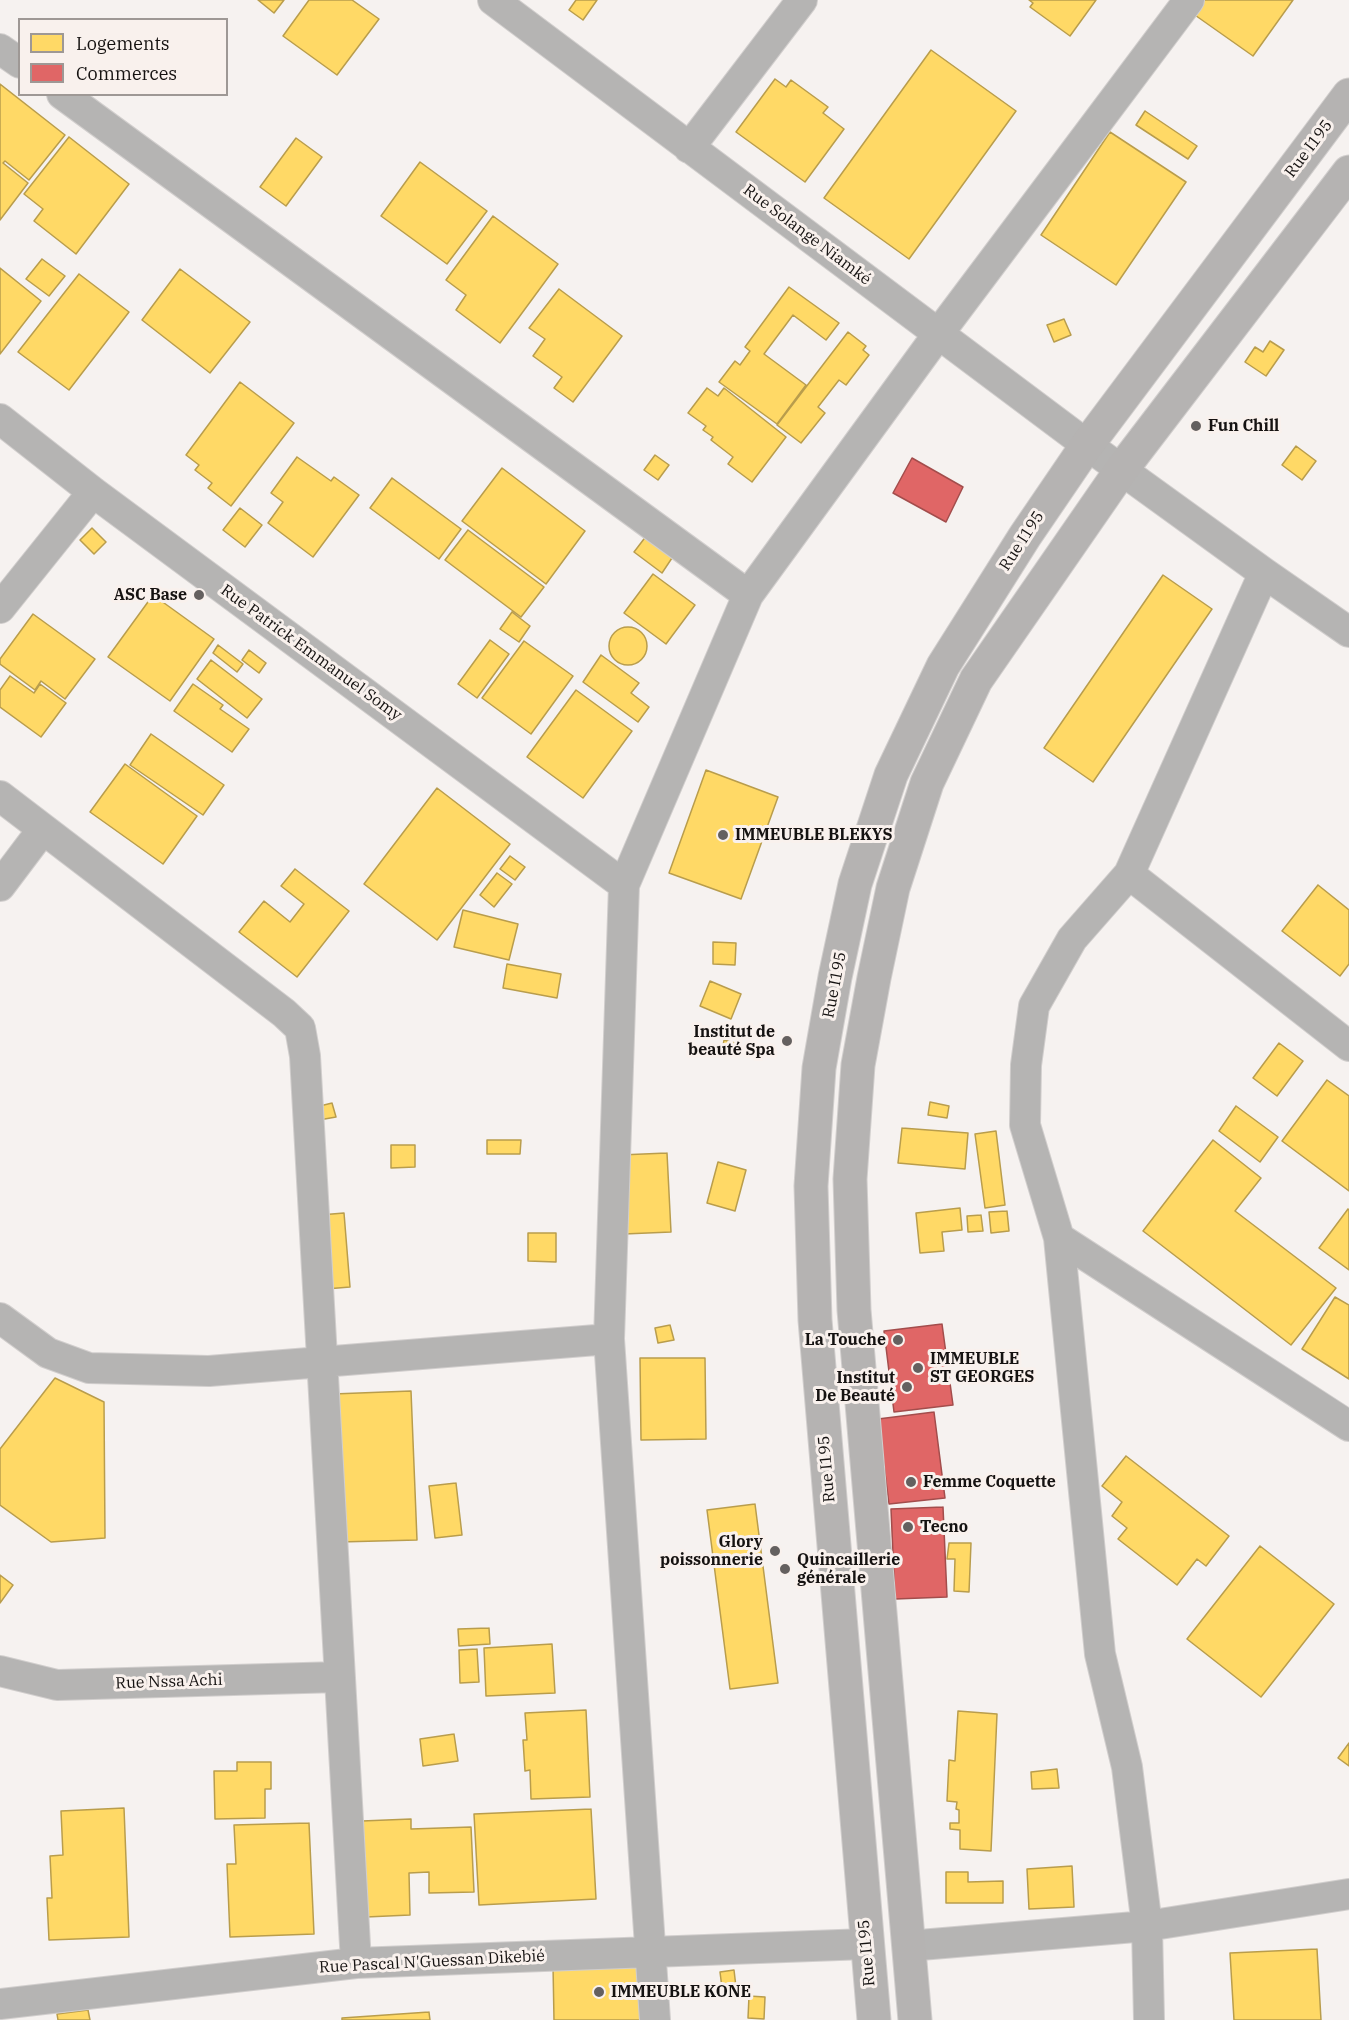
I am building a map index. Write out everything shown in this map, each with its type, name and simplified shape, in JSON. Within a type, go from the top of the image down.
[{"type":"main road","name":"Rue I195","points":[[873,2020],[815,1320],[811,1186],[819,1068],[855,884],[891,775],[943,666],[1025,536],[1087,445],[1349,95]]},
{"type":"main road","points":[[915,2020],[854,1310],[850,1179],[858,1065],[893,888],[927,783],[976,680],[1122,469],[1349,172]]},
{"type":"street","name":"Rue Solange Niamké","points":[[493,0],[1087,445],[1349,632]]},
{"type":"street","points":[[689,148],[802,0]]},
{"type":"street","points":[[656,2020],[609,1339],[624,885],[748,594],[939,333],[1189,0]]},
{"type":"street","points":[[0,49],[18,62]]},
{"type":"street","points":[[65,96],[748,594]]},
{"type":"street","name":"Rue Patrick Emmanuel Somy","points":[[0,419],[93,492],[624,885]]},
{"type":"street","points":[[0,608],[93,492]]},
{"type":"street","points":[[1149,2020],[1147,1926],[1127,1767],[1100,1654],[1059,1238],[1025,1125],[1026,1065],[1034,1006],[1072,939],[1129,874],[1264,573]]},
{"type":"street","points":[[0,796],[284,1013],[300,1028],[305,1056],[356,1963]]},
{"type":"street","points":[[0,886],[43,829]]},
{"type":"street","points":[[1129,874],[1349,1046]]},
{"type":"street","points":[[1059,1238],[1349,1426]]},
{"type":"street","points":[[0,1318],[48,1353],[89,1368],[209,1371],[609,1339]]},
{"type":"street","name":"Rue Nssa Achi","points":[[0,1671],[57,1685],[339,1677]]},
{"type":"street","points":[[908,1946],[1147,1926],[1349,1894]]},
{"type":"street","name":"Rue Pascal N'Guessan Dikebié","points":[[0,2004],[356,1963],[866,1944]]},
{"type":"building: Logements","points":[[258,0],[284,0],[274,13]]},
{"type":"building: Logements","points":[[309,0],[352,0],[379,19],[337,75],[283,36]]},
{"type":"building: Logements","points":[[576,0],[597,0],[583,20],[569,10]]},
{"type":"building: Logements","points":[[1029,0],[1096,0],[1070,36],[1030,7],[1033,3]]},
{"type":"building: Logements","points":[[1201,0],[1293,0],[1253,56],[1192,13]]},
{"type":"building: Logements","points":[[931,50],[1016,111],[909,259],[824,198]]},
{"type":"building: Logements","points":[[775,79],[786,87],[791,80],[828,107],[823,113],[844,129],[805,182],[736,132]]},
{"type":"building: Logements","points":[[0,84],[65,135],[29,180],[5,161],[3,163],[28,183],[0,220]]},
{"type":"building: Logements","points":[[1145,111],[1197,146],[1188,159],[1136,125]]},
{"type":"building: Logements","points":[[1110,132],[1186,182],[1116,285],[1041,235]]},
{"type":"building: Logements","points":[[69,137],[129,184],[76,254],[34,221],[43,209],[24,194]]},
{"type":"building: Logements","points":[[296,138],[322,157],[286,206],[260,187]]},
{"type":"building: Logements","points":[[420,162],[487,211],[447,264],[381,216]]},
{"type":"building: Logements","points":[[493,216],[558,264],[500,343],[456,310],[466,295],[446,280]]},
{"type":"building: Logements","points":[[42,259],[65,276],[49,296],[26,279]]},
{"type":"building: Logements","points":[[0,268],[41,301],[0,354]]},
{"type":"building: Logements","points":[[180,269],[250,322],[210,373],[142,320]]},
{"type":"building: Logements","points":[[79,274],[129,312],[69,390],[18,352]]},
{"type":"building: Logements","points":[[789,287],[839,323],[826,340],[793,315],[764,354],[806,385],[777,424],[719,382],[735,361],[740,365],[750,351],[745,347]]},
{"type":"building: Logements","points":[[559,289],[622,336],[573,402],[554,388],[562,377],[533,356],[545,339],[529,328]]},
{"type":"building: Logements","points":[[1064,319],[1071,335],[1054,342],[1047,325]]},
{"type":"building: Logements","points":[[848,332],[866,346],[863,350],[869,355],[846,385],[839,380],[818,407],[825,413],[801,443],[777,425]]},
{"type":"building: Logements","points":[[1270,341],[1284,350],[1266,376],[1245,362],[1255,347],[1263,352]]},
{"type":"building: Logements","points":[[240,382],[294,423],[231,506],[208,488],[212,483],[195,470],[199,465],[186,455]]},
{"type":"building: Logements","points":[[707,388],[718,396],[724,388],[786,437],[752,482],[728,464],[733,457],[711,440],[713,437],[703,430],[706,426],[688,413]]},
{"type":"building: Logements","points":[[1296,446],[1316,461],[1302,480],[1282,465]]},
{"type":"building: Logements","points":[[655,455],[669,465],[658,480],[644,470]]},
{"type":"building: Logements","points":[[297,457],[331,481],[334,477],[359,495],[313,557],[268,523],[283,502],[271,493]]},
{"type":"building: Logements","points":[[502,468],[585,531],[546,584],[462,521]]},
{"type":"building: Logements","points":[[392,478],[461,529],[439,559],[370,508]]},
{"type":"building: Logements","points":[[240,508],[262,525],[245,547],[223,530]]},
{"type":"building: Logements","points":[[92,528],[106,542],[94,554],[80,540]]},
{"type":"building: Logements","points":[[468,530],[544,587],[521,617],[445,560]]},
{"type":"building: Logements","points":[[647,535],[674,555],[662,573],[634,552]]},
{"type":"building: Logements","points":[[653,574],[695,605],[666,644],[624,613]]},
{"type":"building: Logements","points":[[1163,575],[1212,609],[1093,782],[1044,748]]},
{"type":"building: Logements","points":[[153,595],[214,639],[170,701],[108,657]]},
{"type":"building: Logements","points":[[512,612],[530,626],[519,642],[500,629]]},
{"type":"building: Logements","points":[[33,614],[95,659],[65,699],[41,681],[35,690],[0,664],[0,659]]},
{"type":"building: Logements","points":[[628,627],[642,632],[647,646],[642,660],[628,665],[614,660],[609,646],[614,632]]},
{"type":"building: Logements","points":[[490,640],[509,654],[477,698],[458,684]]},
{"type":"building: Logements","points":[[524,641],[573,676],[531,734],[482,698]]},
{"type":"building: Logements","points":[[218,645],[243,664],[237,672],[213,653]]},
{"type":"building: Logements","points":[[249,650],[266,663],[259,673],[242,660]]},
{"type":"building: Logements","points":[[601,655],[639,683],[631,693],[649,707],[638,722],[583,682]]},
{"type":"building: Logements","points":[[211,660],[262,699],[247,718],[197,679]]},
{"type":"building: Logements","points":[[10,676],[34,693],[40,684],[66,703],[41,737],[0,707],[0,690]]},
{"type":"building: Logements","points":[[193,684],[223,705],[220,709],[249,729],[232,752],[174,711]]},
{"type":"building: Logements","points":[[576,690],[632,731],[583,798],[527,757]]},
{"type":"building: Logements","points":[[151,734],[224,785],[203,815],[130,765]]},
{"type":"building: Logements","points":[[125,764],[197,816],[163,864],[90,812]]},
{"type":"building: Logements","name":"IMMEUBLE BLEKYS","points":[[706,770],[778,797],[741,899],[669,873]]},
{"type":"building: Logements","points":[[437,788],[510,844],[437,940],[364,884]]},
{"type":"building: Logements","points":[[510,856],[525,867],[515,880],[500,869]]},
{"type":"building: Logements","points":[[295,869],[349,911],[297,977],[239,932],[264,901],[290,922],[304,904],[281,886]]},
{"type":"building: Logements","points":[[497,873],[512,884],[494,907],[480,895]]},
{"type":"building: Logements","points":[[1318,885],[1349,910],[1349,964],[1340,976],[1282,931]]},
{"type":"building: Logements","points":[[463,910],[518,924],[509,960],[454,947]]},
{"type":"building: Logements","points":[[713,942],[736,943],[735,965],[713,964]]},
{"type":"building: Logements","points":[[507,964],[561,974],[557,998],[503,988]]},
{"type":"building: Logements","points":[[710,981],[741,994],[731,1019],[700,1006]]},
{"type":"building: Logements","points":[[724,1040],[735,1043],[733,1054],[722,1052]]},
{"type":"building: Logements","points":[[1279,1043],[1303,1061],[1277,1096],[1253,1078]]},
{"type":"building: Logements","points":[[1327,1080],[1349,1096],[1349,1191],[1282,1141]]},
{"type":"building: Logements","points":[[930,1102],[949,1106],[947,1118],[928,1115]]},
{"type":"building: Logements","points":[[332,1103],[336,1117],[319,1120],[316,1107]]},
{"type":"building: Logements","points":[[1236,1106],[1278,1137],[1260,1162],[1219,1131]]},
{"type":"building: Logements","points":[[902,1128],[968,1133],[965,1169],[898,1163]]},
{"type":"building: Logements","points":[[996,1131],[1005,1205],[985,1208],[975,1134]]},
{"type":"building: Logements","points":[[487,1140],[521,1140],[520,1154],[487,1154]]},
{"type":"building: Logements","points":[[1213,1140],[1261,1178],[1235,1211],[1336,1288],[1291,1345],[1143,1231]]},
{"type":"building: Logements","points":[[391,1145],[415,1145],[415,1167],[391,1168]]},
{"type":"building: Logements","points":[[667,1153],[671,1232],[624,1234],[620,1155]]},
{"type":"building: Logements","points":[[718,1162],[746,1170],[735,1211],[707,1203]]},
{"type":"building: Logements","points":[[960,1208],[962,1230],[942,1232],[944,1251],[920,1253],[916,1213]]},
{"type":"building: Logements","points":[[1349,1210],[1349,1270],[1319,1248]]},
{"type":"building: Logements","points":[[1007,1211],[1009,1231],[991,1233],[989,1212]]},
{"type":"building: Logements","points":[[344,1213],[350,1287],[326,1289],[320,1215]]},
{"type":"building: Logements","points":[[981,1215],[983,1231],[968,1232],[967,1216]]},
{"type":"building: Logements","points":[[528,1233],[556,1233],[556,1262],[528,1261]]},
{"type":"building: Logements","points":[[1335,1297],[1349,1305],[1349,1379],[1302,1349]]},
{"type":"building: Logements","points":[[670,1325],[674,1340],[658,1343],[655,1328]]},
{"type":"building: Logements","points":[[640,1358],[705,1358],[706,1439],[641,1440]]},
{"type":"building: Logements","points":[[55,1378],[104,1402],[105,1538],[51,1542],[0,1505],[0,1449]]},
{"type":"building: Logements","points":[[411,1391],[417,1540],[339,1542],[333,1394]]},
{"type":"building: Logements","points":[[1126,1456],[1229,1536],[1206,1566],[1197,1559],[1177,1585],[1118,1539],[1127,1528],[1112,1516],[1122,1502],[1102,1486]]},
{"type":"building: Logements","points":[[456,1483],[462,1535],[435,1538],[429,1486]]},
{"type":"building: Logements","points":[[755,1504],[778,1683],[730,1689],[707,1510]]},
{"type":"building: Logements","points":[[949,1543],[971,1543],[969,1592],[954,1591],[955,1559],[947,1559]]},
{"type":"building: Logements","points":[[1260,1546],[1334,1604],[1261,1697],[1187,1639]]},
{"type":"building: Logements","points":[[0,1575],[13,1585],[0,1603]]},
{"type":"building: Logements","points":[[489,1628],[490,1644],[459,1646],[458,1629]]},
{"type":"building: Logements","points":[[552,1644],[555,1693],[486,1696],[484,1648]]},
{"type":"building: Logements","points":[[477,1649],[479,1682],[460,1683],[459,1650]]},
{"type":"building: Logements","points":[[586,1710],[590,1797],[531,1799],[530,1770],[525,1771],[523,1740],[527,1740],[525,1713]]},
{"type":"building: Logements","points":[[958,1711],[997,1714],[991,1851],[960,1849],[960,1830],[950,1829],[950,1823],[959,1823],[957,1802],[947,1801],[949,1760],[955,1761]]},
{"type":"building: Logements","points":[[454,1734],[458,1761],[423,1766],[420,1739]]},
{"type":"building: Logements","points":[[1349,1743],[1349,1766],[1338,1758]]},
{"type":"building: Logements","points":[[237,1762],[271,1762],[271,1789],[265,1789],[265,1818],[215,1819],[214,1771],[237,1771]]},
{"type":"building: Logements","points":[[1057,1769],[1059,1788],[1032,1789],[1031,1772]]},
{"type":"building: Logements","points":[[124,1808],[129,1937],[49,1940],[47,1898],[52,1898],[50,1856],[63,1855],[61,1811]]},
{"type":"building: Logements","points":[[591,1809],[596,1899],[479,1905],[474,1814]]},
{"type":"building: Logements","points":[[411,1819],[411,1829],[471,1827],[474,1892],[429,1893],[429,1872],[409,1873],[410,1915],[366,1917],[362,1821]]},
{"type":"building: Logements","points":[[309,1823],[314,1934],[230,1937],[227,1864],[236,1864],[234,1825]]},
{"type":"building: Logements","points":[[1072,1866],[1074,1907],[1029,1909],[1027,1869]]},
{"type":"building: Logements","points":[[946,1872],[968,1872],[968,1882],[1003,1881],[1003,1903],[946,1903]]},
{"type":"building: Logements","points":[[1317,1949],[1321,2020],[1234,2020],[1230,1953]]},
{"type":"building: Logements","name":"IMMEUBLE KONE","points":[[645,1964],[645,2020],[554,2020],[553,1965]]},
{"type":"building: Logements","points":[[734,1970],[736,1987],[722,1988],[720,1972]]},
{"type":"building: Logements","points":[[749,1996],[765,1997],[764,2019],[748,2018]]},
{"type":"building: Logements","points":[[88,2010],[90,2020],[58,2020],[57,2014]]},
{"type":"building: Logements","points":[[429,2012],[430,2020],[342,2020],[342,2018]]},
{"type":"building: Commerces","points":[[912,458],[963,487],[946,522],[893,493]]},
{"type":"building: Commerces","name":"IMMEUBLE ST GEORGES","points":[[942,1324],[953,1405],[894,1412],[884,1331]]},
{"type":"building: Commerces","points":[[934,1412],[945,1498],[889,1504],[878,1419]]},
{"type":"building: Commerces","points":[[943,1507],[947,1597],[895,1599],[891,1509]]},
{"type":"place","name":"Fun Chill","points":[[1196,426]]},
{"type":"place","name":"ASC Base","points":[[199,595]]},
{"type":"place","name":"IMMEUBLE BLEKYS","points":[[723,835]]},
{"type":"place","name":"Institut de beauté Spa","points":[[787,1041]]},
{"type":"place","name":"La Touche","points":[[898,1340]]},
{"type":"place","name":"IMMEUBLE ST GEORGES","points":[[918,1368]]},
{"type":"place","name":"Institut De Beauté","points":[[907,1387]]},
{"type":"place","name":"Femme Coquette","points":[[911,1482]]},
{"type":"place","name":"Tecno","points":[[908,1527]]},
{"type":"place","name":"Glory poissonnerie","points":[[775,1551]]},
{"type":"place","name":"Quincaillerie générale","points":[[785,1569]]},
{"type":"place","name":"IMMEUBLE KONE","points":[[599,1992]]}]
